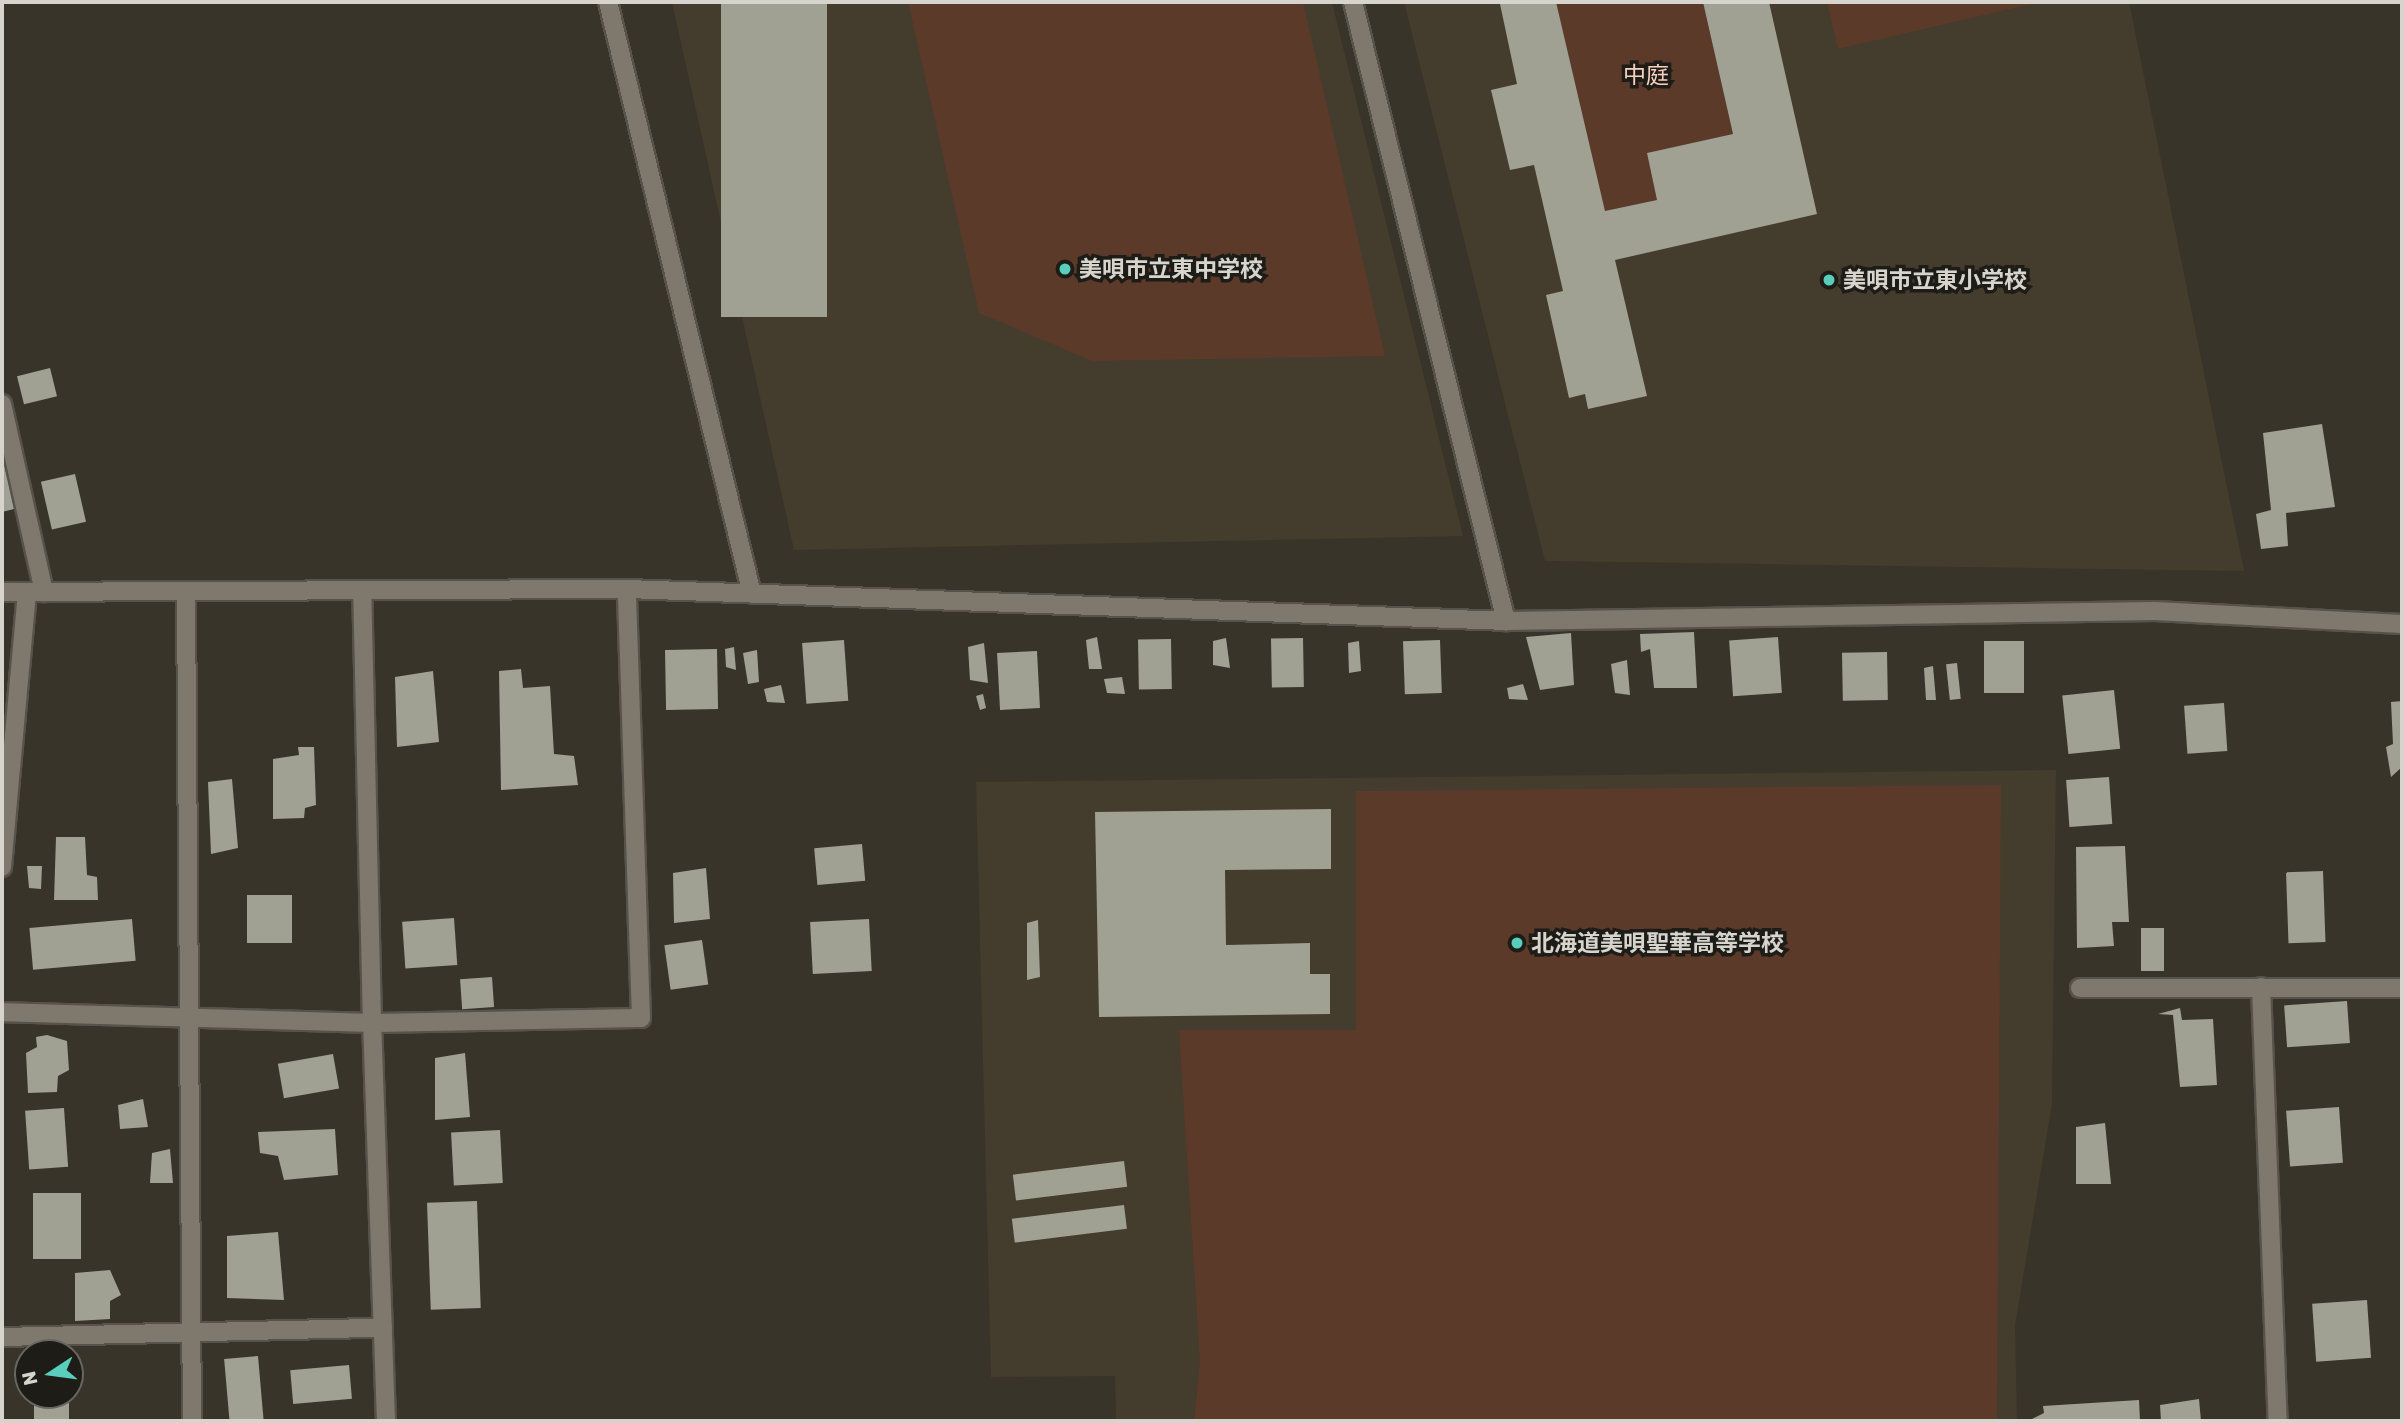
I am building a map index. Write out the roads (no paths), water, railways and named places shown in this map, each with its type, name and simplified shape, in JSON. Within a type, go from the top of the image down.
[{"type":"street","points":[[608,2],[752,594]]},
{"type":"street","points":[[1353,2],[1506,621]]},
{"type":"street","points":[[2,404],[35,592],[2,867]]},
{"type":"street","points":[[2,1012],[372,1023],[641,1018],[627,589]]},
{"type":"street","points":[[2,592],[627,589],[1506,621],[2155,611],[2402,624]]},
{"type":"street","points":[[362,591],[372,1023],[386,1421]]},
{"type":"street","points":[[186,592],[189,1334],[192,1421]]},
{"type":"street","points":[[2261,987],[2278,1421]]},
{"type":"street","points":[[2080,988],[2402,988]]},
{"type":"street","points":[[2,1337],[383,1328]]},
{"type":"place","name":"美唄市立東中学校","points":[[1065,269]]},
{"type":"place","name":"美唄市立東小学校","points":[[1829,280]]},
{"type":"place","name":"北海道美唄聖華高等学校","points":[[1517,943]]},
{"type":"park label","name":"中庭","points":[[1646,75]]}]
